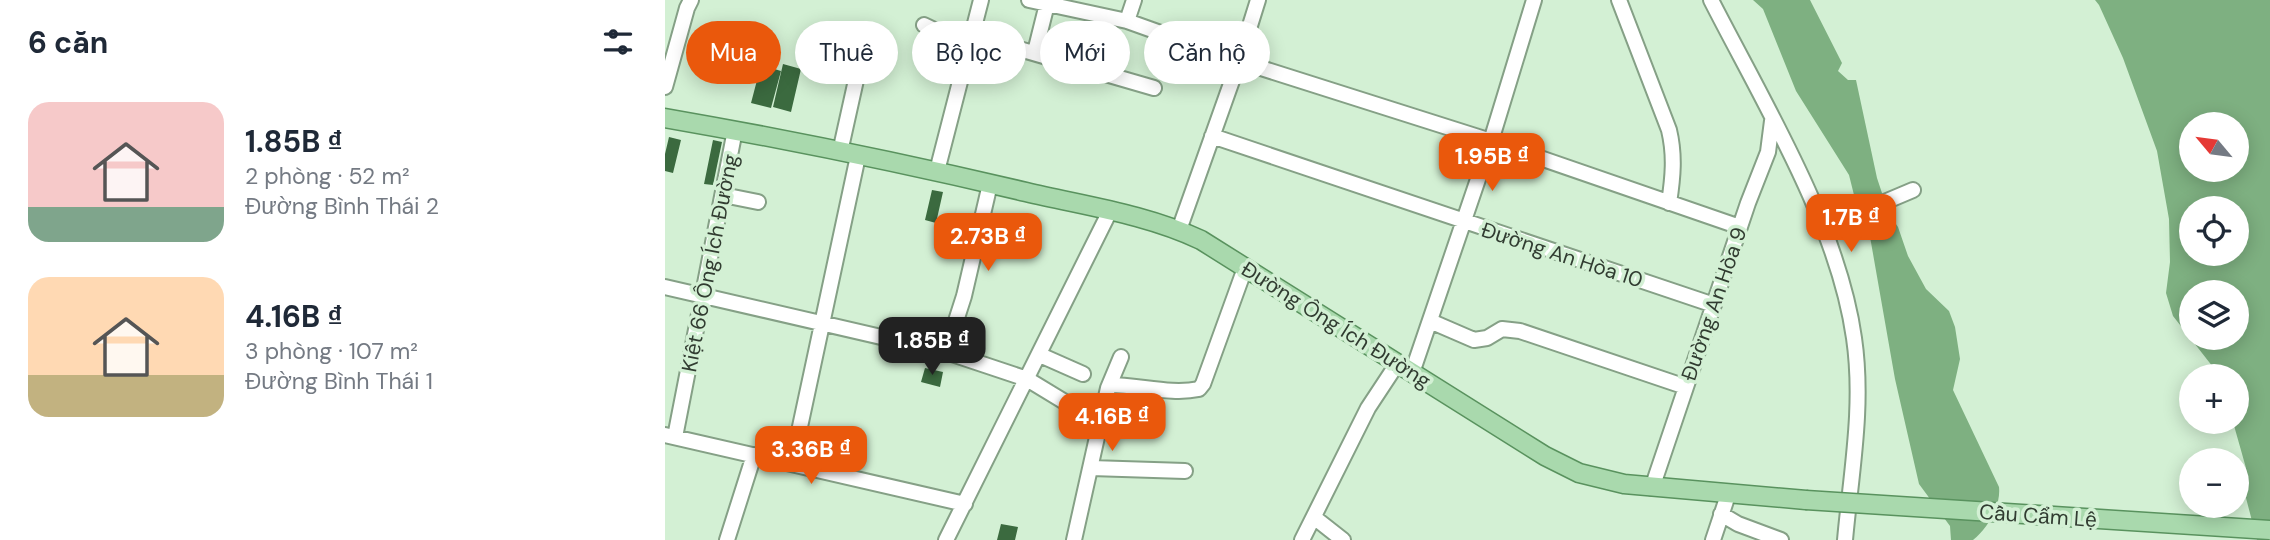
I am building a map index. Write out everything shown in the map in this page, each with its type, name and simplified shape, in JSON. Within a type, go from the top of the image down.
[{"type":"main road","name":"Đường Ông Ích Đường","points":[[665,118],[937,171],[1149,220],[1179,230],[1201,240],[1545,456],[1579,473],[1652,488],[1806,500]]},
{"type":"main road","name":"Cầu Cẩm Lệ","points":[[1806,500],[2270,530]]},
{"type":"street","points":[[665,87],[691,0]]},
{"type":"street","points":[[975,21],[981,0]]},
{"type":"street","points":[[1029,0],[1127,21],[1134,0]]},
{"type":"street","points":[[1251,21],[1258,0]]},
{"type":"street","points":[[1302,540],[1362,418],[1405,368],[1430,321],[1491,141],[1534,0]]},
{"type":"street","points":[[1619,0],[1669,130],[1673,148],[1673,172],[1669,202]]},
{"type":"street","points":[[1711,0],[1772,119],[1823,228],[1847,297],[1857,368],[1856,439],[1846,540]]},
{"type":"street","points":[[1035,52],[1053,3]]},
{"type":"street","points":[[1026,50],[1154,88]]},
{"type":"street","points":[[1270,71],[1491,141],[1740,227]]},
{"type":"street","points":[[839,152],[855,84]]},
{"type":"street","points":[[937,171],[959,84]]},
{"type":"street","points":[[1179,230],[1231,84]]},
{"type":"street","name":"Đường An Hòa 9","points":[[1652,488],[1768,152],[1772,119]]},
{"type":"street","name":"Kiệt 66 Ông Ích Đường","points":[[670,436],[704,297],[735,131]]},
{"type":"street","name":"Đường An Hòa 10","points":[[1212,136],[1714,305]]},
{"type":"street","points":[[792,464],[858,156]]},
{"type":"street","points":[[946,352],[979,238],[990,184]]},
{"type":"street","points":[[1823,228],[1913,190]]},
{"type":"street","points":[[723,195],[758,202]]},
{"type":"street","points":[[946,540],[1110,211]]},
{"type":"street","points":[[1110,385],[1196,391],[1202,387],[1245,268]]},
{"type":"street","points":[[665,287],[946,352],[1027,379],[1101,424]]},
{"type":"street","points":[[1430,321],[1474,340],[1487,338],[1502,330],[1520,331],[1686,387]]},
{"type":"street","points":[[1040,355],[1083,374]]},
{"type":"street","points":[[1074,540],[1110,385],[1121,357]]},
{"type":"street","points":[[670,436],[965,503]]},
{"type":"street","points":[[727,540],[754,455]]},
{"type":"street","points":[[1091,468],[1185,471]]},
{"type":"street","points":[[1713,540],[1728,495]]},
{"type":"street","points":[[1721,514],[1738,524],[1781,540]]},
{"type":"street","points":[[1315,518],[1343,540]]},
{"type":"shaded area","points":[[1753,0],[1810,0],[1842,63],[1838,71],[1848,80],[1856,80],[1877,178],[1889,214],[1898,227],[1908,256],[1926,289],[1949,311],[1955,327],[1960,359],[1953,390],[1999,487],[1998,502],[1992,516],[1973,540],[1951,540],[1950,526],[1919,484],[1895,379],[1869,231],[1855,199],[1849,175],[1796,91],[1763,9]]},
{"type":"shaded area","points":[[2095,0],[2270,0],[2270,540],[2257,540],[2249,509],[2249,448],[2240,448],[2236,434],[2249,434],[2249,364],[2211,364],[2200,350],[2249,350],[2249,280],[2179,280],[2179,324],[2173,316],[2166,293],[2170,262],[2169,219],[2157,151],[2123,58]]},
{"type":"building","points":[[783,64],[795,67],[795,84],[798,84],[791,112],[773,107],[778,84],[781,84]]},
{"type":"building","points":[[756,84],[777,84],[771,108],[751,103]]},
{"type":"building","points":[[669,137],[681,140],[673,173],[665,171]]},
{"type":"building","points":[[713,140],[722,142],[713,185],[704,184]]},
{"type":"building","points":[[932,190],[943,192],[936,223],[925,220]]},
{"type":"building","points":[[925,368],[943,372],[940,387],[921,382]]},
{"type":"building","points":[[1001,524],[1018,527],[1015,540],[997,540]]}]
